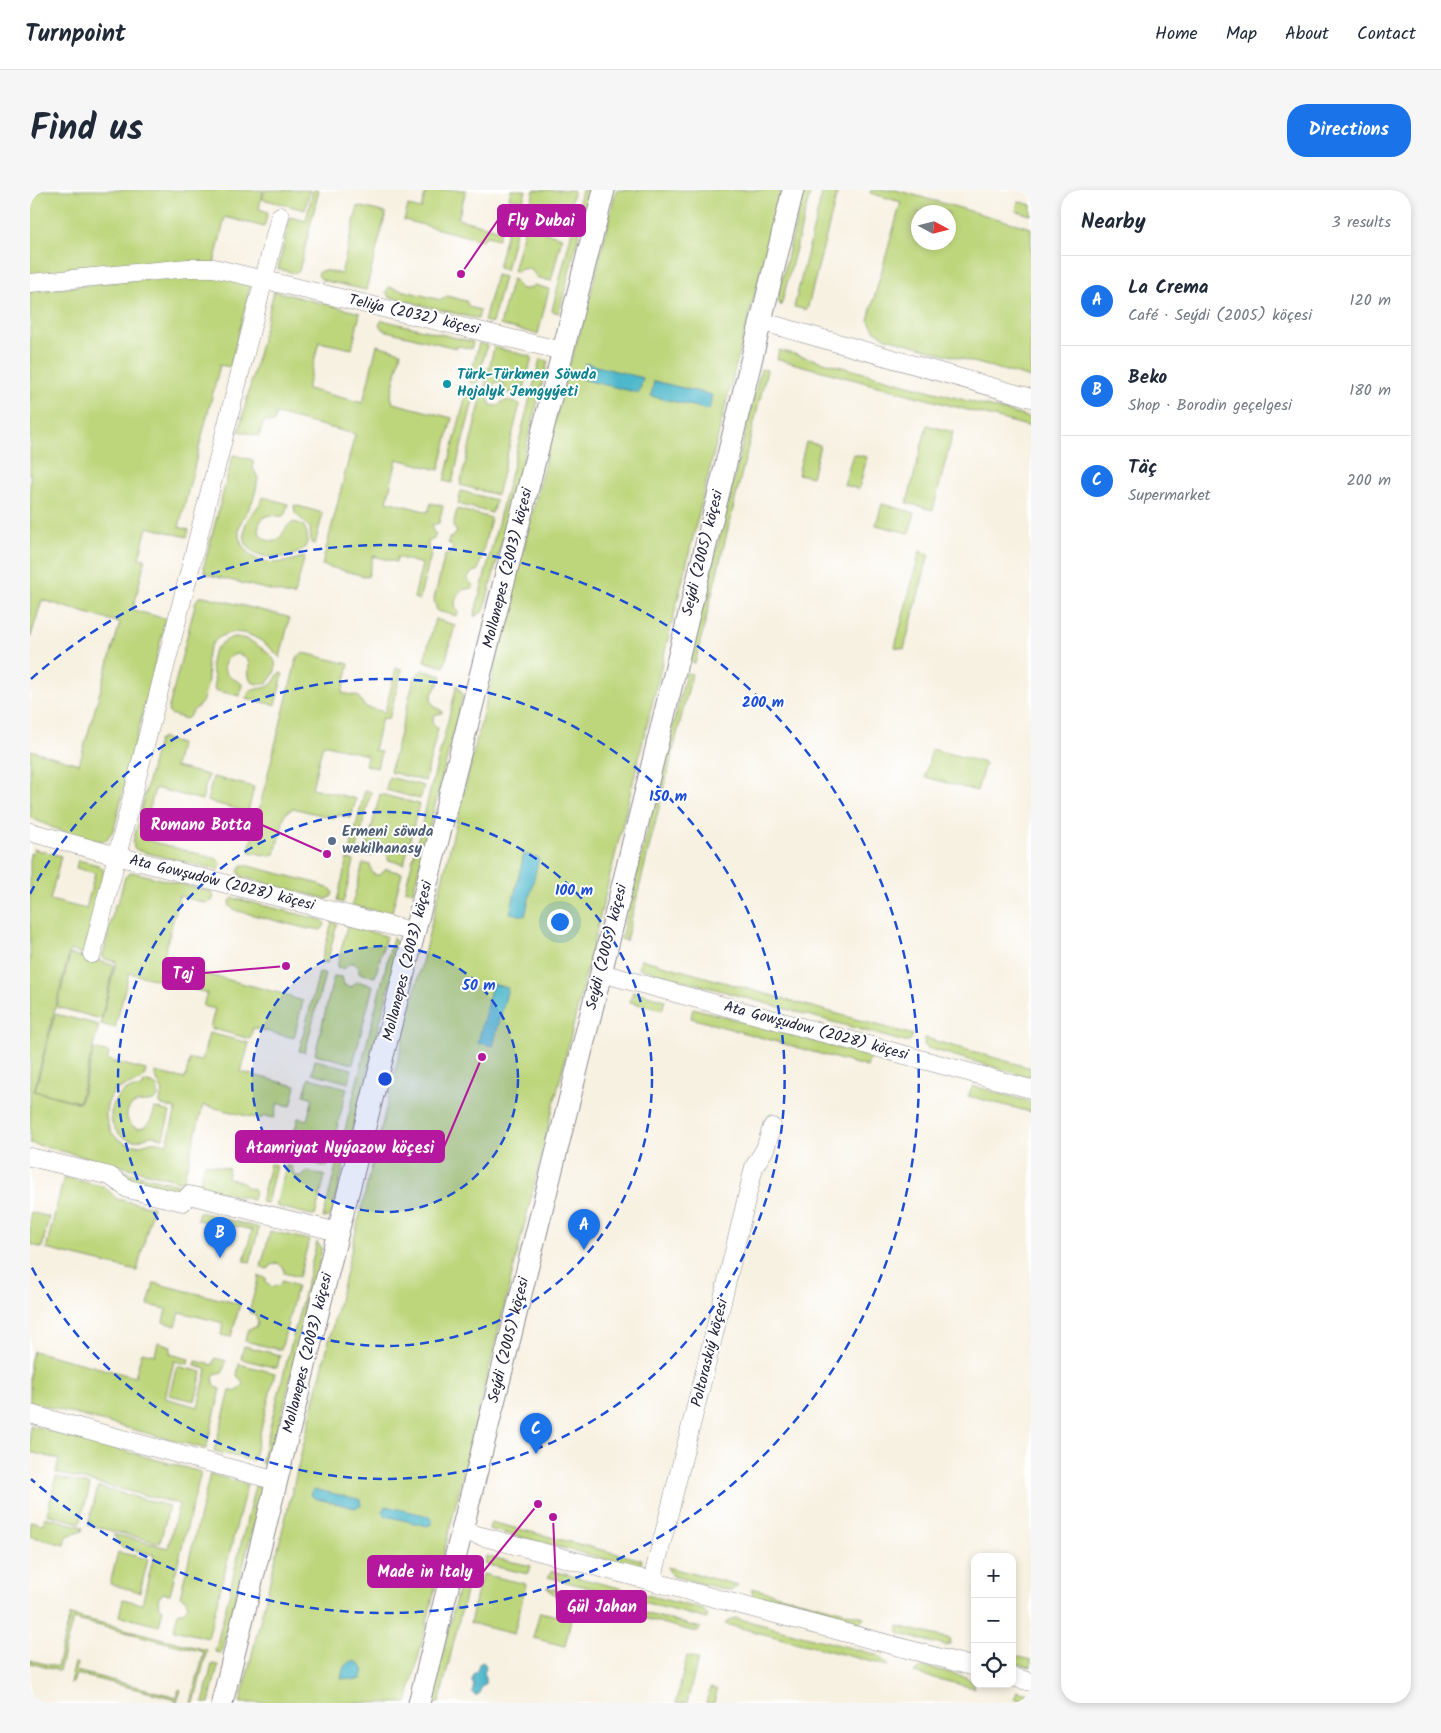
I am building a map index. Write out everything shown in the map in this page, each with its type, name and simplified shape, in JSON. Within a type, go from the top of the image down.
[{"type":"street","name":"Mollanepes (2003) köçesi","points":[[222,1703],[338,1232],[604,190]]},
{"type":"street","name":"Seýdi (2005) köçesi","points":[[419,1703],[601,973],[792,190]]},
{"type":"street","points":[[92,954],[280,216]]},
{"type":"street","name":"Teliýa (2032) köçesi","points":[[30,283],[203,268],[222,270],[563,351]]},
{"type":"street","points":[[760,321],[1031,398]]},
{"type":"street","name":"Ata Gowşudow (2028) köçesi","points":[[30,832],[415,932]]},
{"type":"street","name":"Ata Gowşudow (2028) köçesi","points":[[601,973],[1031,1089]]},
{"type":"street","name":"Poltoraskiý köçesi","points":[[652,1581],[754,1167],[765,1149],[772,1127]]},
{"type":"street","points":[[30,1157],[110,1176],[128,1189],[164,1198],[183,1202],[189,1195],[338,1232]]},
{"type":"street","points":[[30,1414],[277,1481]]},
{"type":"street","points":[[462,1531],[971,1667]]},
{"type":"street","points":[[1016,1679],[1031,1682]]},
{"type":"green space","points":[[43,190],[263,190],[259,209],[268,212],[264,227],[225,217],[214,264],[30,275],[30,199]]},
{"type":"green space","points":[[265,190],[310,190],[305,210],[262,199]]},
{"type":"green space","points":[[313,190],[319,190],[299,271],[296,273],[278,269],[290,217],[306,221]]},
{"type":"green space","points":[[426,190],[466,190],[458,219],[501,230],[498,239],[487,236],[481,240],[404,220],[408,206],[421,209]]},
{"type":"green space","points":[[511,190],[526,190],[523,201],[509,198]]},
{"type":"green space","points":[[534,190],[574,190],[568,213],[531,203]]},
{"type":"green space","points":[[582,190],[590,190],[559,313],[552,311]]},
{"type":"green space","points":[[616,190],[782,190],[724,411],[407,1703],[240,1703],[567,372],[585,317]]},
{"type":"green space","points":[[804,190],[811,190],[781,306],[778,295]]},
{"type":"green space","points":[[823,190],[838,190],[807,310],[794,307]]},
{"type":"green space","points":[[871,190],[896,190],[949,205],[911,205],[911,250],[956,250],[956,207],[1031,228],[1031,378],[887,338],[875,331],[868,320],[901,202],[870,193]]},
{"type":"green space","points":[[1018,201],[1031,205],[1031,215],[1016,211]]},
{"type":"green space","points":[[358,206],[386,213],[366,290],[322,280],[318,275],[319,272],[324,270],[341,274]]},
{"type":"green space","points":[[509,223],[517,225],[506,270],[498,268]]},
{"type":"green space","points":[[525,227],[562,237],[551,281],[536,277],[528,269],[522,269],[517,272],[513,271]]},
{"type":"green space","points":[[212,272],[251,284],[230,367],[220,365],[179,527],[189,530],[187,537],[147,527],[139,558],[145,559],[133,610],[166,619],[114,829],[106,840],[89,840],[56,829],[30,817],[30,750],[79,764],[120,623],[42,600],[30,639],[30,292],[188,273]]},
{"type":"green space","points":[[496,275],[504,277],[492,323],[484,321]]},
{"type":"green space","points":[[512,279],[523,289],[528,289],[534,285],[549,289],[538,334],[500,325]]},
{"type":"green space","points":[[389,287],[441,300],[447,296],[466,301],[469,307],[480,310],[478,319],[389,297],[386,292]]},
{"type":"green space","points":[[274,291],[360,313],[352,349],[319,342],[307,389],[363,403],[377,345],[401,352],[391,396],[393,403],[452,418],[439,470],[397,459],[387,501],[428,512],[431,503],[443,506],[439,523],[432,525],[433,532],[436,534],[434,539],[428,542],[428,549],[432,551],[419,600],[414,598],[422,564],[397,557],[396,562],[373,556],[368,577],[322,565],[355,434],[276,414],[274,423],[264,421],[259,436],[239,431]]},
{"type":"green space","points":[[382,320],[473,342],[471,349],[459,346],[456,348],[383,330],[379,325]]},
{"type":"green space","points":[[479,343],[487,345],[477,384],[469,382]]},
{"type":"green space","points":[[494,347],[532,357],[522,396],[506,392],[504,384],[496,382],[491,388],[485,386]]},
{"type":"green space","points":[[779,350],[1031,418],[1031,427],[777,359]]},
{"type":"green space","points":[[540,359],[548,361],[484,611],[474,617]]},
{"type":"green space","points":[[761,369],[767,370],[695,663],[689,661]]},
{"type":"green space","points":[[467,391],[475,393],[452,483],[444,481]]},
{"type":"green space","points":[[482,395],[488,397],[490,404],[494,406],[498,406],[504,400],[520,404],[497,495],[460,485]]},
{"type":"green space","points":[[927,425],[953,432],[933,510],[907,503]]},
{"type":"green space","points":[[806,442],[820,445],[812,477],[798,474]]},
{"type":"green space","points":[[853,454],[867,457],[859,489],[844,485]]},
{"type":"green space","points":[[233,455],[253,460],[253,468],[258,478],[254,498],[239,528],[239,537],[243,547],[251,555],[265,562],[289,561],[305,556],[294,596],[209,575],[205,572],[204,566]]},
{"type":"green space","points":[[461,491],[496,500],[492,513],[458,504]]},
{"type":"green space","points":[[263,497],[288,504],[283,516],[269,515],[263,518],[259,524],[259,532],[263,538],[273,541],[278,539],[287,526],[291,523],[297,523],[304,526],[307,533],[306,544],[300,552],[283,557],[268,557],[255,552],[246,543],[244,536],[246,522]]},
{"type":"green space","points":[[882,504],[915,513],[909,533],[876,525]]},
{"type":"green space","points":[[294,505],[323,513],[315,544],[311,543],[310,528],[295,513]]},
{"type":"green space","points":[[457,509],[491,518],[478,571],[474,571],[468,577],[468,581],[474,586],[473,588],[462,590],[456,597],[457,616],[437,611],[434,599],[445,555],[449,554],[453,548],[448,543],[449,538],[453,537],[457,532],[453,526]]},
{"type":"green space","points":[[920,551],[929,554],[904,649],[895,647]]},
{"type":"green space","points":[[204,596],[288,617],[289,620],[280,658],[261,641],[246,634],[230,633],[215,641],[207,656],[208,680],[203,700],[186,719],[170,714],[168,711],[196,601],[199,597]]},
{"type":"green space","points":[[435,619],[455,625],[444,667],[424,661]]},
{"type":"green space","points":[[233,637],[254,643],[266,651],[273,659],[276,667],[267,683],[259,684],[250,680],[249,662],[246,658],[237,654],[227,659],[224,665],[225,672],[242,684],[240,696],[214,690],[215,682],[211,659],[215,650],[223,642]]},
{"type":"green space","points":[[304,653],[349,664],[342,693],[358,696],[365,707],[385,712],[396,668],[402,669],[389,719],[382,718],[374,750],[381,752],[377,768],[365,765],[367,755],[323,744],[312,788],[356,799],[351,818],[340,815],[333,818],[293,808],[285,814],[275,854],[270,856],[250,852],[297,657]]},
{"type":"green space","points":[[422,670],[442,676],[431,699],[432,703],[442,713],[434,715],[432,723],[438,728],[425,781],[390,772],[414,679]]},
{"type":"green space","points":[[279,673],[283,674],[275,705],[246,698],[250,691],[267,687],[273,683]]},
{"type":"green space","points":[[686,673],[692,674],[626,941],[621,939]]},
{"type":"green space","points":[[457,685],[463,695],[413,892],[405,890]]},
{"type":"green space","points":[[163,738],[180,744],[175,767],[208,775],[202,800],[155,788],[142,839],[217,859],[221,864],[218,870],[139,851],[134,848],[133,842],[158,741]]},
{"type":"green space","points":[[932,749],[985,763],[977,791],[925,777]]},
{"type":"green space","points":[[213,777],[254,787],[248,812],[207,801]]},
{"type":"green space","points":[[389,777],[424,786],[420,799],[386,790]]},
{"type":"green space","points":[[365,790],[371,792],[356,852],[350,850]]},
{"type":"green space","points":[[380,794],[419,804],[404,864],[388,860],[388,856],[382,850],[372,856],[365,855]]},
{"type":"green space","points":[[34,849],[61,856],[50,900],[86,909],[95,873],[76,868],[78,860],[98,865],[103,869],[104,873],[84,954],[70,950],[34,1091],[80,1103],[94,1049],[109,1053],[107,1060],[146,1070],[141,1080],[116,1091],[110,1098],[106,1113],[107,1121],[114,1135],[121,1141],[138,1145],[153,1142],[167,1144],[176,1109],[159,1104],[163,1091],[155,1076],[155,1072],[185,1079],[190,1059],[202,1061],[209,1033],[249,1043],[241,1072],[296,1086],[291,1106],[278,1103],[274,1118],[265,1116],[259,1119],[203,1105],[183,1182],[30,1143],[30,853],[33,854]]},
{"type":"green space","points":[[347,859],[354,861],[343,903],[337,901]]},
{"type":"green space","points":[[363,863],[370,865],[372,873],[376,875],[380,875],[386,869],[402,873],[391,915],[352,905]]},
{"type":"green space","points":[[242,865],[320,884],[331,889],[333,892],[332,896],[327,899],[242,877],[238,871]]},
{"type":"green space","points":[[132,872],[209,891],[213,894],[213,900],[206,903],[179,896],[158,980],[129,973],[115,1028],[101,1024],[116,962],[102,958],[115,905],[118,903],[125,877]]},
{"type":"green space","points":[[233,898],[322,920],[325,924],[321,930],[308,929],[234,910],[229,905]]},
{"type":"green space","points":[[332,922],[337,923],[327,963],[321,962]]},
{"type":"green space","points":[[347,926],[386,936],[375,977],[359,973],[359,968],[354,963],[350,963],[344,969],[337,967]]},
{"type":"green space","points":[[393,938],[398,944],[398,952],[332,1212],[329,1217],[323,1218]]},
{"type":"green space","points":[[70,954],[114,965],[101,1019],[57,1007]]},
{"type":"green space","points":[[641,959],[913,1035],[909,1042],[905,1042],[639,968]]},
{"type":"green space","points":[[167,964],[291,996],[303,1001],[294,1038],[253,1028],[250,1039],[210,1028],[215,1009],[203,1006],[207,993],[163,981]]},
{"type":"green space","points":[[319,973],[325,974],[305,1052],[299,1051]]},
{"type":"green space","points":[[334,976],[342,977],[344,985],[352,987],[357,981],[373,986],[353,1064],[315,1054]]},
{"type":"green space","points":[[633,991],[665,1000],[662,1010],[630,1002]]},
{"type":"green space","points":[[693,1008],[870,1057],[867,1067],[691,1018]]},
{"type":"green space","points":[[55,1014],[99,1025],[79,1102],[35,1091]]},
{"type":"green space","points":[[925,1038],[1031,1068],[1031,1078],[928,1048],[924,1045]]},
{"type":"green space","points":[[315,1060],[352,1069],[349,1083],[312,1073]]},
{"type":"green space","points":[[309,1078],[347,1088],[327,1167],[310,1162],[310,1158],[304,1153],[300,1153],[294,1158],[288,1157],[298,1118],[307,1120],[313,1098],[304,1095]]},
{"type":"green space","points":[[147,1082],[156,1086],[158,1097],[155,1100],[132,1105],[127,1114],[128,1119],[135,1128],[140,1128],[146,1126],[155,1108],[170,1112],[163,1138],[152,1136],[136,1141],[129,1140],[114,1128],[111,1114],[112,1107],[120,1094],[129,1089],[142,1088],[144,1083]]},
{"type":"green space","points":[[973,1086],[1031,1102],[1031,1112],[968,1096]]},
{"type":"green space","points":[[205,1163],[229,1169],[227,1178],[242,1182],[246,1187],[255,1189],[253,1200],[199,1186]]},
{"type":"green space","points":[[270,1164],[276,1165],[267,1203],[261,1202]]},
{"type":"green space","points":[[286,1166],[292,1167],[294,1175],[302,1177],[307,1171],[325,1176],[315,1216],[276,1206]]},
{"type":"green space","points":[[122,1171],[182,1186],[180,1194],[133,1182]]},
{"type":"green space","points":[[64,1177],[105,1187],[117,1199],[153,1207],[137,1271],[46,1249]]},
{"type":"green space","points":[[30,1212],[49,1217],[42,1248],[30,1244]]},
{"type":"green space","points":[[199,1212],[259,1228],[250,1262],[244,1261],[252,1230],[235,1226],[231,1228],[197,1220]]},
{"type":"green space","points":[[270,1231],[309,1240],[299,1277],[284,1273],[284,1269],[278,1263],[271,1265],[268,1269],[261,1267]]},
{"type":"green space","points":[[317,1242],[321,1248],[321,1255],[269,1465],[261,1463]]},
{"type":"green space","points":[[259,1276],[266,1278],[266,1282],[272,1287],[280,1285],[282,1281],[297,1286],[281,1350],[245,1341],[248,1329],[256,1327],[258,1323],[256,1315],[249,1312]]},
{"type":"green space","points":[[154,1283],[240,1304],[231,1337],[221,1335],[223,1323],[180,1312],[176,1326],[163,1322],[166,1309],[148,1305]]},
{"type":"green space","points":[[158,1342],[171,1346],[170,1354],[189,1359],[188,1364],[174,1361],[165,1398],[198,1407],[207,1369],[195,1366],[196,1361],[213,1365],[215,1358],[226,1361],[223,1372],[215,1374],[213,1378],[215,1386],[221,1389],[206,1449],[30,1402],[30,1363],[33,1351],[135,1377],[142,1352],[155,1355]]},
{"type":"green space","points":[[244,1346],[280,1355],[277,1368],[241,1359]]},
{"type":"green space","points":[[239,1364],[275,1373],[253,1461],[214,1451],[230,1391],[237,1391],[243,1385],[237,1376]]},
{"type":"green space","points":[[177,1366],[202,1372],[195,1401],[169,1395]]},
{"type":"green space","points":[[30,1425],[201,1472],[170,1594],[163,1593],[158,1599],[160,1607],[163,1609],[159,1626],[119,1616],[123,1599],[142,1604],[154,1555],[121,1547],[113,1534],[168,1548],[179,1504],[56,1473],[59,1459],[30,1452]]},
{"type":"green space","points":[[210,1474],[247,1484],[208,1638],[174,1630],[178,1612],[183,1612],[188,1607],[186,1599],[180,1596]]},
{"type":"green space","points":[[56,1477],[90,1485],[80,1523],[47,1514]]},
{"type":"green space","points":[[255,1486],[263,1488],[221,1653],[215,1652]]},
{"type":"green space","points":[[98,1487],[169,1506],[160,1543],[88,1525]]},
{"type":"green space","points":[[45,1517],[83,1527],[82,1531],[67,1536],[65,1545],[30,1536],[30,1521],[43,1524]]},
{"type":"green space","points":[[491,1522],[642,1560],[640,1568],[489,1529]]},
{"type":"green space","points":[[118,1552],[148,1559],[140,1592],[110,1584]]},
{"type":"green space","points":[[486,1556],[531,1566],[528,1574],[484,1564]]},
{"type":"green space","points":[[667,1567],[738,1585],[731,1591],[672,1576]]},
{"type":"green space","points":[[463,1569],[471,1571],[439,1703],[431,1703]]},
{"type":"green space","points":[[552,1571],[702,1609],[707,1614],[707,1619],[548,1577]]},
{"type":"green space","points":[[482,1574],[526,1584],[514,1634],[470,1623]]},
{"type":"green space","points":[[546,1587],[701,1628],[698,1631],[692,1631],[554,1594]]},
{"type":"green space","points":[[752,1588],[864,1617],[858,1623],[755,1597],[752,1593]]},
{"type":"green space","points":[[540,1612],[571,1619],[565,1646],[533,1638]]},
{"type":"green space","points":[[70,1615],[207,1650],[194,1703],[191,1703],[204,1652],[73,1619],[59,1671],[30,1663],[30,1660],[57,1667]]},
{"type":"green space","points":[[736,1618],[878,1655],[888,1666],[725,1624],[731,1619]]},
{"type":"green space","points":[[898,1626],[951,1639],[949,1645],[946,1646],[900,1634]]},
{"type":"green space","points":[[687,1656],[698,1659],[687,1703],[676,1703]]},
{"type":"green space","points":[[1016,1656],[1031,1660],[1031,1667],[1016,1664]]},
{"type":"green space","points":[[75,1663],[78,1664],[76,1671],[177,1697],[179,1689],[181,1690],[177,1703],[175,1703],[176,1699],[76,1674],[73,1683],[70,1683]]},
{"type":"green space","points":[[212,1664],[218,1665],[209,1703],[203,1703]]},
{"type":"green space","points":[[927,1667],[966,1677],[971,1681],[971,1687],[914,1673],[920,1668]]},
{"type":"green space","points":[[710,1688],[717,1690],[714,1703],[706,1703]]},
{"type":"green space","points":[[1017,1691],[1031,1695],[1031,1703],[1015,1699]]},
{"type":"water","points":[[585,363],[643,378],[639,393],[581,379]]},
{"type":"water","points":[[654,381],[712,395],[709,410],[651,396]]},
{"type":"water","points":[[524,854],[539,858],[525,916],[510,913]]},
{"type":"water","points":[[492,984],[508,988],[493,1046],[478,1043]]},
{"type":"water","points":[[313,1489],[358,1499],[361,1506],[355,1508],[314,1498],[310,1494]]},
{"type":"water","points":[[385,1506],[429,1516],[432,1518],[432,1524],[427,1526],[386,1516],[382,1512]]},
{"type":"water","points":[[355,1661],[360,1664],[364,1671],[361,1679],[341,1678],[345,1666]]},
{"type":"water","points":[[483,1662],[486,1666],[484,1673],[486,1677],[485,1684],[481,1687],[479,1694],[475,1696],[472,1692],[474,1685],[472,1681],[473,1674],[477,1671],[479,1664]]},
{"type":"place","name":"Fly Dubai","points":[[461,274]]},
{"type":"place","name":"Türk-Türkmen Söwda Hojalyk Jemgyýeti","points":[[447,384]]},
{"type":"place","name":"Ermeni söwda wekilhanasy","points":[[332,841]]},
{"type":"place","name":"Romano Botta","points":[[327,854]]},
{"type":"place","name":"Taj","points":[[286,966]]},
{"type":"place","name":"Atamriyat Nyýazow köçesi","points":[[482,1057]]},
{"type":"place","name":"La Crema","points":[[584,1250]]},
{"type":"place","name":"Beko","points":[[220,1258]]},
{"type":"place","name":"Täç","points":[[536,1454]]},
{"type":"place","name":"Made in Italy","points":[[538,1504]]},
{"type":"place","name":"Gül Jahan","points":[[553,1517]]}]
